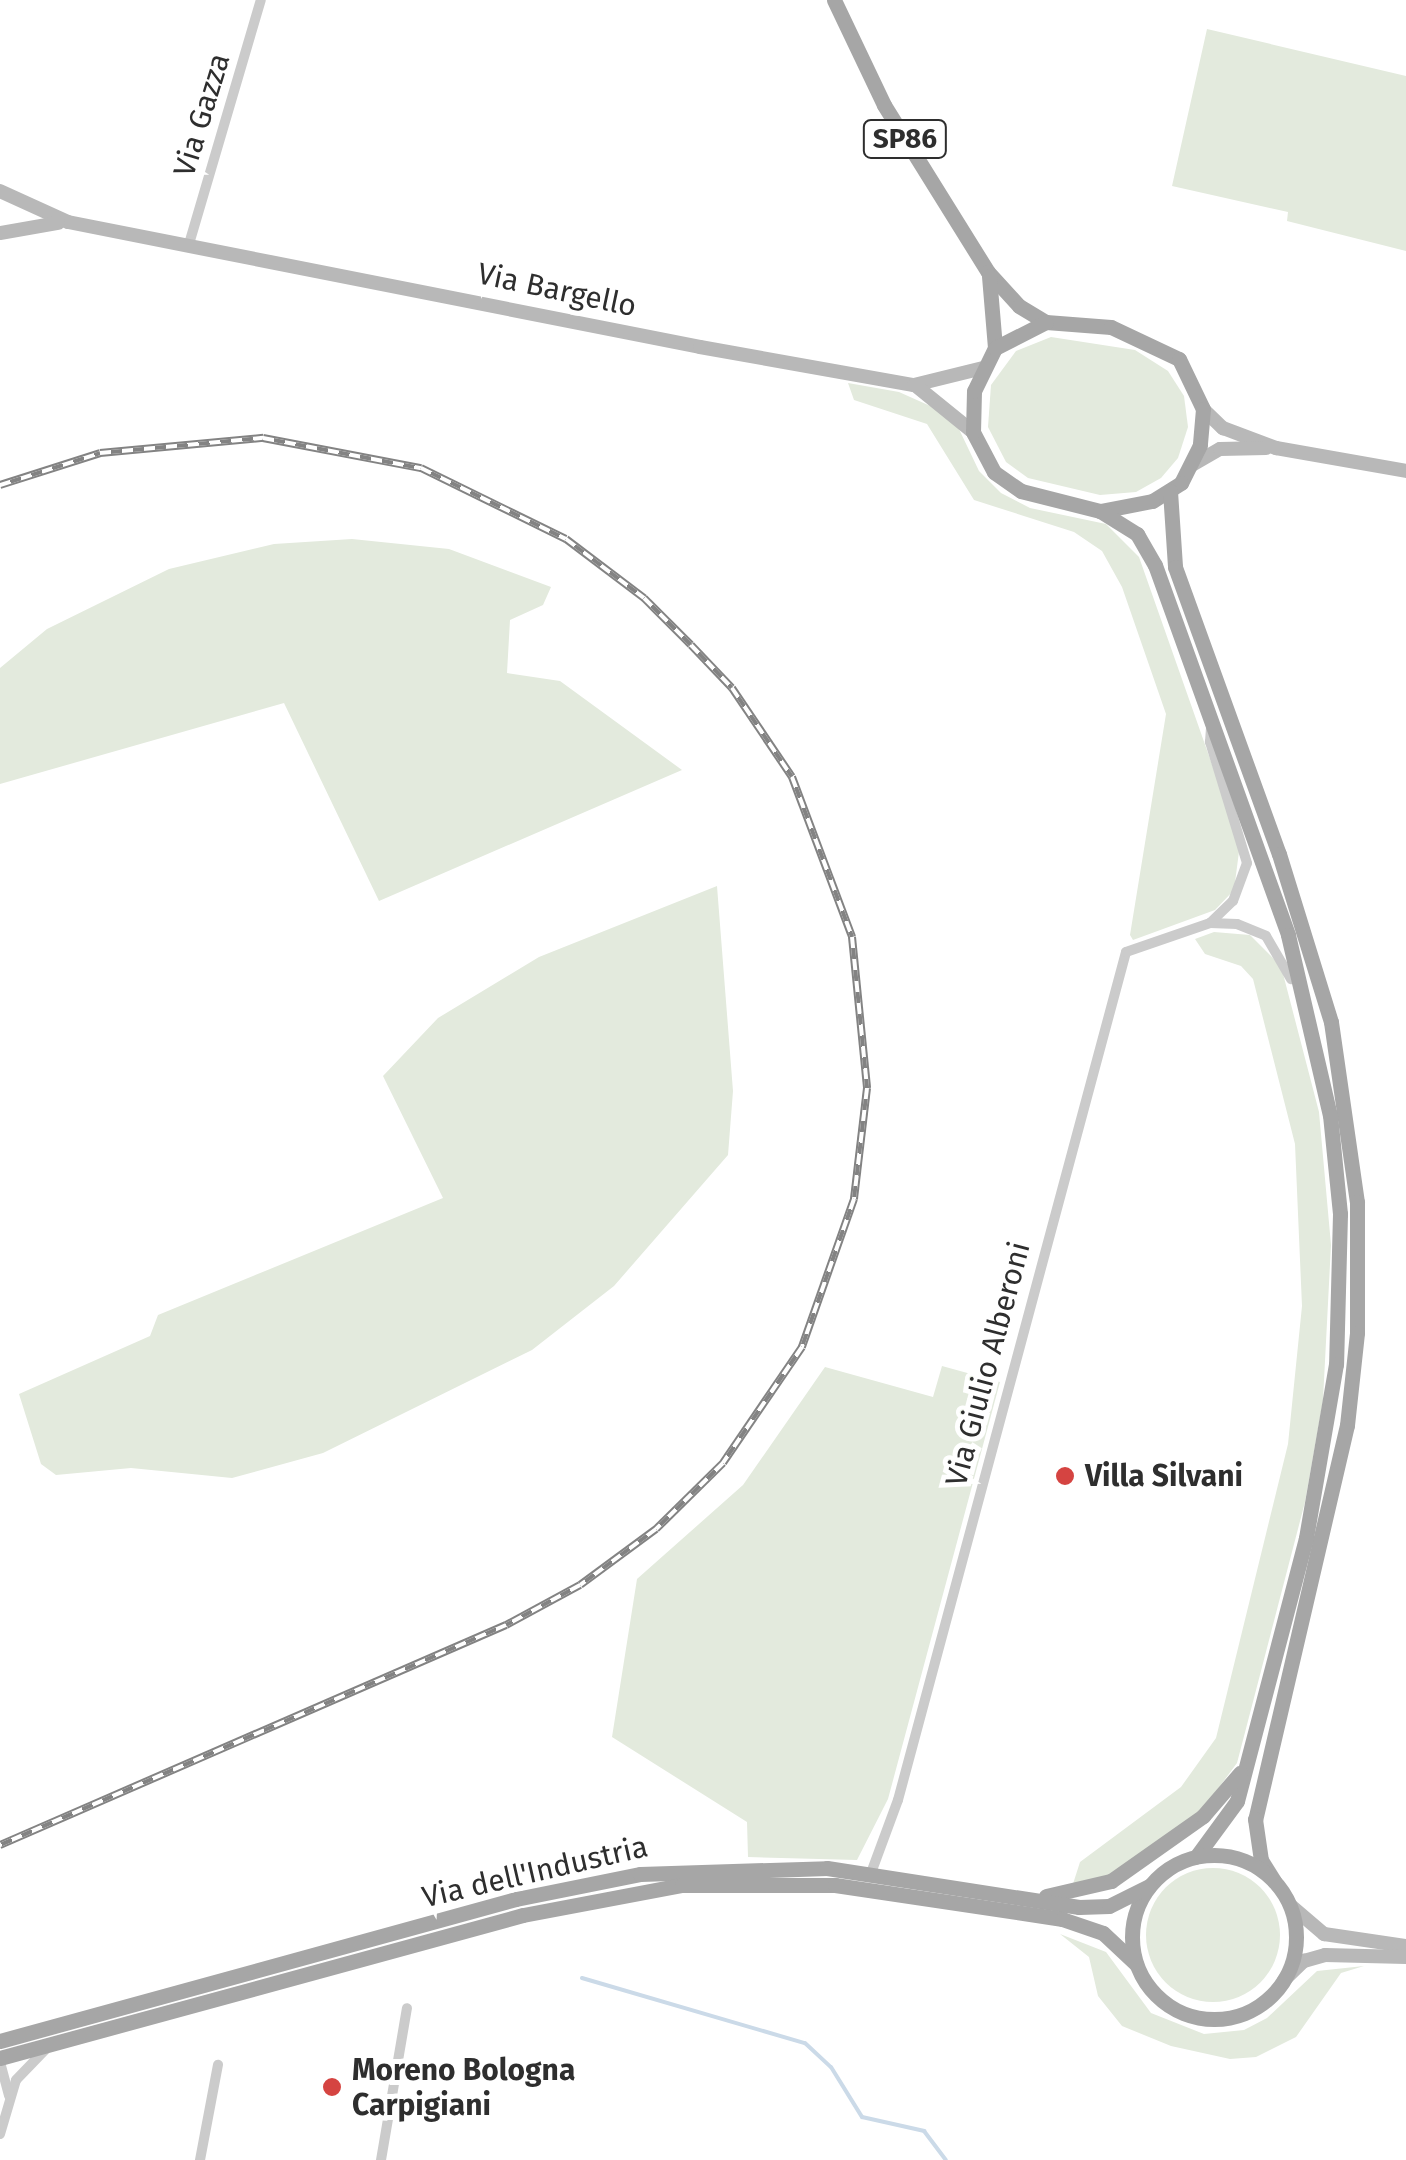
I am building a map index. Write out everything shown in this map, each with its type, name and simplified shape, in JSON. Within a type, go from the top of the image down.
[{"type":"main road","name":"SP86","points":[[834,0],[884,105],[988,272],[1018,306],[1046,322]]},
{"type":"main road","points":[[0,191],[68,222]]},
{"type":"main road","name":"Via Bargello","points":[[68,222],[914,385],[954,380],[982,368]]},
{"type":"main road","points":[[0,234],[68,222]]},
{"type":"main road","name":"SP86","points":[[988,272],[998,316],[995,348]]},
{"type":"main road","points":[[1192,465],[1203,410],[1192,376],[1160,345],[1111,327],[1046,322],[995,348],[982,368],[973,432],[994,472],[1021,492],[1100,510],[1132,508],[1170,491],[1192,465],[1220,449],[1276,448]]},
{"type":"main road","name":"Via Bargello","points":[[914,385],[973,432]]},
{"type":"main road","points":[[1203,410],[1224,428],[1276,448],[1406,471]]},
{"type":"main road","points":[[1170,491],[1174,567],[1321,984],[1342,1079],[1357,1202],[1357,1333],[1345,1439],[1255,1818],[1261,1860],[1290,1905],[1324,1934],[1406,1946]]},
{"type":"main road","points":[[1100,510],[1125,524],[1146,548],[1288,934],[1328,1100],[1341,1259],[1330,1420],[1249,1761],[1230,1816],[1196,1858],[1150,1886],[1133,1924],[1136,1964],[1159,1998],[1195,2017],[1236,2016],[1255,2008],[1304,1962],[1325,1955],[1406,1957]]},
{"type":"main road","points":[[1027,1896],[1076,1893],[1110,1881],[1203,1816],[1249,1761]]},
{"type":"main road","points":[[1196,1858],[1246,1862],[1274,1881]]},
{"type":"main road","name":"Via dell'Industria","points":[[0,2041],[598,1880],[731,1866],[871,1872],[1095,1908],[1150,1886]]},
{"type":"main road","name":"Via dell'Industria","points":[[0,2060],[522,1915],[682,1885],[834,1885],[1062,1919],[1102,1933],[1136,1964]]},
{"type":"main road","points":[[1284,1980],[1296,1943],[1290,1905]]},
{"type":"street","name":"Via Gazza","points":[[190,244],[262,0]]},
{"type":"street","points":[[1210,923],[1234,901],[1247,863],[1210,742],[1211,720]]},
{"type":"street","points":[[1210,923],[1252,928],[1281,953],[1313,1072],[1328,1100]]},
{"type":"street","name":"Via Giulio Alberoni","points":[[871,1872],[898,1800],[1126,952],[1210,923]]},
{"type":"street","points":[[381,2160],[407,2008]]},
{"type":"street","points":[[0,2134],[9,2097],[24,2067],[50,2047]]},
{"type":"street","points":[[0,2060],[9,2097]]},
{"type":"street","points":[[200,2160],[218,2066]]},
{"type":"shaded area","points":[[1207,29],[1406,76],[1406,251],[1287,221],[1288,212],[1172,186]]},
{"type":"shaded area","points":[[1051,337],[1135,350],[1168,371],[1184,396],[1188,427],[1178,458],[1161,478],[1136,492],[1100,495],[1028,478],[1006,462],[988,427],[991,385],[1016,351]]},
{"type":"shaded area","points":[[848,383],[899,392],[937,409],[958,427],[979,471],[1001,493],[1030,508],[1106,524],[1139,557],[1240,844],[1234,890],[1215,910],[1133,940],[1130,935],[1166,714],[1122,587],[1102,551],[1074,532],[974,500],[927,424],[854,400]]},
{"type":"shaded area","points":[[352,539],[449,549],[551,587],[543,605],[510,620],[507,673],[560,681],[682,770],[379,901],[284,703],[0,784],[0,668],[47,629],[169,569],[274,544]]},
{"type":"shaded area","points":[[717,886],[733,1091],[728,1155],[614,1286],[532,1350],[323,1453],[232,1478],[131,1468],[56,1475],[41,1464],[19,1394],[150,1336],[158,1315],[443,1198],[383,1076],[438,1018],[539,957]]},
{"type":"shaded area","points":[[1214,932],[1250,935],[1281,966],[1319,1112],[1331,1245],[1323,1400],[1305,1502],[1237,1763],[1200,1813],[1119,1872],[1072,1887],[1080,1862],[1181,1787],[1216,1738],[1288,1444],[1302,1306],[1295,1144],[1253,979],[1241,966],[1205,954],[1195,939]]},
{"type":"shaded area","points":[[942,1366],[1000,1382],[888,1799],[857,1860],[748,1857],[747,1822],[612,1737],[637,1579],[743,1485],[825,1367],[933,1397]]},
{"type":"shaded area","points":[[1213,1868],[1238,1874],[1260,1888],[1274,1910],[1280,1935],[1274,1960],[1260,1982],[1238,1996],[1213,2002],[1188,1996],[1166,1982],[1152,1960],[1146,1935],[1152,1910],[1166,1888],[1188,1874]]},
{"type":"shaded area","points":[[1060,1934],[1106,1952],[1151,2013],[1204,2034],[1244,2030],[1267,2018],[1317,1971],[1364,1966],[1341,1973],[1296,2037],[1256,2057],[1230,2059],[1171,2046],[1122,2026],[1098,1996],[1089,1957]]},
{"type":"waterway","points":[[582,1978],[805,2043],[831,2067],[862,2117],[924,2131],[946,2160]]},
{"type":"railway","points":[[0,485],[100,453],[263,438],[421,468],[566,539],[644,598],[732,688],[792,777],[852,937],[867,1088],[854,1199],[802,1347],[723,1463],[656,1529],[580,1585],[506,1625],[0,1845]]},
{"type":"place","name":"Villa Silvani","points":[[1065,1476]]},
{"type":"place","name":"Moreno Bologna Carpigiani","points":[[332,2087]]}]
